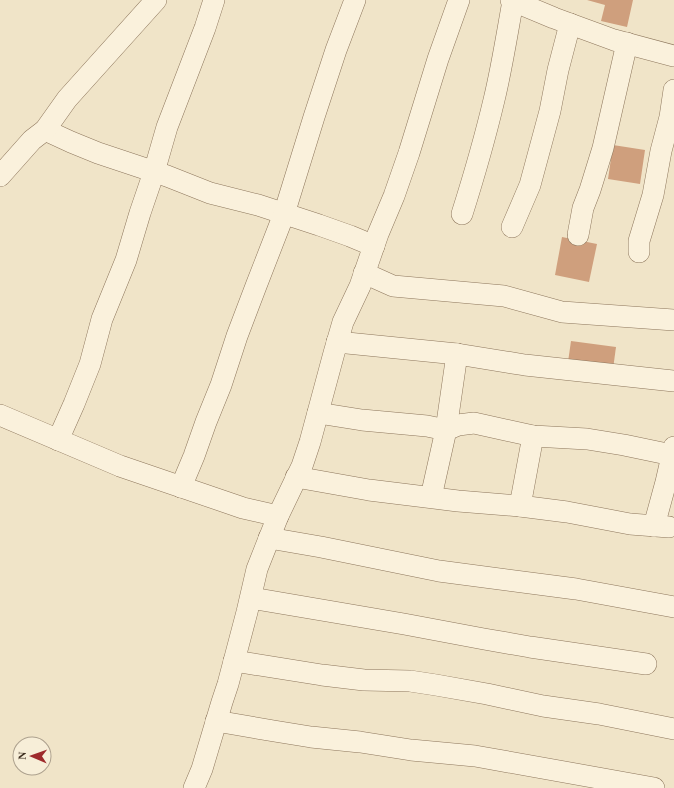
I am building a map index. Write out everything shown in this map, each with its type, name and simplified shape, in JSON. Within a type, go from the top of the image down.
[{"type":"street","points":[[0,176],[32,140],[45,130],[67,99],[156,0]]},
{"type":"street","points":[[58,440],[90,364],[102,319],[126,260],[167,127],[205,28],[214,0]]},
{"type":"street","points":[[181,487],[221,385],[237,336],[284,214],[326,80],[355,0]]},
{"type":"street","points":[[194,788],[202,769],[228,684],[251,598],[257,569],[278,516],[302,466],[343,322],[360,286],[394,196],[438,59],[459,0]]},
{"type":"street","points":[[462,214],[474,178],[520,2],[554,18],[614,40],[674,56]]},
{"type":"street","points":[[512,227],[530,185],[550,111],[558,70],[570,24]]},
{"type":"street","points":[[578,235],[583,208],[603,148],[627,43]]},
{"type":"street","points":[[639,252],[639,241],[653,195],[674,90]]},
{"type":"street","points":[[45,130],[91,150],[210,193],[258,205],[331,229],[374,246]]},
{"type":"street","points":[[364,273],[393,286],[504,296],[562,312],[674,320]]},
{"type":"street","points":[[337,342],[457,354],[525,365],[674,381]]},
{"type":"street","points":[[431,497],[446,430],[457,354]]},
{"type":"street","points":[[296,477],[369,490],[458,501],[520,506],[567,512],[630,524],[661,526],[672,463],[624,445],[587,439],[533,436],[474,423],[458,425],[446,430],[427,426],[318,414]]},
{"type":"street","points":[[0,415],[120,466],[243,508],[278,516]]},
{"type":"street","points":[[520,506],[533,436]]},
{"type":"street","points":[[269,538],[439,570],[576,589],[674,607]]},
{"type":"street","points":[[251,598],[396,622],[514,645],[646,664]]},
{"type":"street","points":[[234,661],[364,680],[410,681],[436,685],[674,729]]},
{"type":"street","points":[[216,721],[274,731],[411,750],[475,756],[654,788]]},
{"type":"building","points":[[587,0],[633,0],[627,27],[601,21],[605,5]]},
{"type":"building","points":[[613,145],[645,150],[640,184],[608,179]]},
{"type":"building","points":[[562,237],[597,244],[589,282],[555,275]]},
{"type":"building","points":[[571,341],[616,347],[613,369],[568,362]]}]
